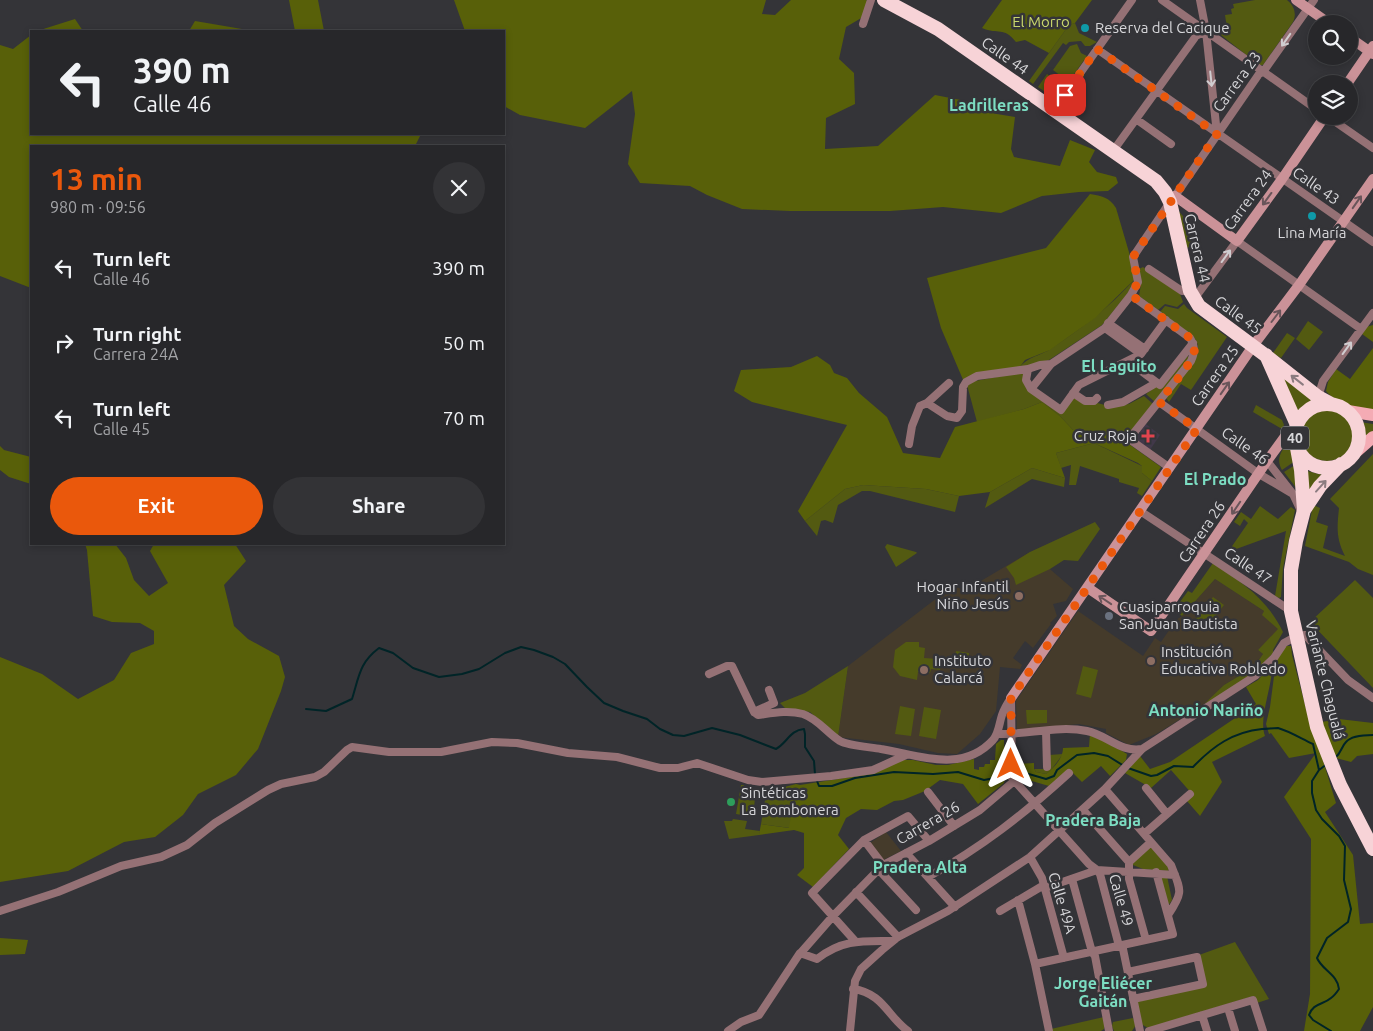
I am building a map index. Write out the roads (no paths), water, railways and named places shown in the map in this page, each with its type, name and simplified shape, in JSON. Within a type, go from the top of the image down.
[{"type":"highway","name":"Calle 44","points":[[884,0],[938,29],[1156,181],[1172,199]]},
{"type":"highway","name":"Carrera 44","points":[[1172,199],[1192,295]]},
{"type":"highway","name":"Calle 45","points":[[1192,295],[1204,311],[1254,346],[1318,397],[1331,404]]},
{"type":"highway","name":"Calle 45","points":[[1265,355],[1296,426]]},
{"type":"highway","name":"40","points":[[1348,411],[1331,404],[1312,407],[1303,415],[1296,426],[1296,444],[1302,455],[1311,463],[1323,467],[1341,464],[1356,452]]},
{"type":"highway","points":[[1348,411],[1358,427],[1359,440],[1356,452]]},
{"type":"highway","name":"Variante Chagualá","points":[[1296,444],[1301,470],[1303,513],[1291,570],[1291,612],[1295,637],[1317,727],[1336,776],[1373,849]]},
{"type":"highway","name":"Variante Chagualá","points":[[1303,513],[1320,486],[1341,464]]},
{"type":"main road","name":"40","points":[[1348,411],[1373,415]]},
{"type":"main road","name":"40","points":[[1356,452],[1373,437]]},
{"type":"street","points":[[863,24],[871,0]]},
{"type":"street","points":[[1054,110],[1132,0]]},
{"type":"street","points":[[1162,0],[1308,103]]},
{"type":"street","points":[[1200,0],[1206,31],[1217,134]]},
{"type":"street","points":[[1296,0],[1311,4],[1321,15]]},
{"type":"street","name":"Carrera 23","points":[[1031,389],[1051,364],[1106,326],[1131,295],[1138,282],[1133,257],[1259,74],[1263,72],[1311,4]]},
{"type":"street","points":[[1113,151],[1196,36],[1206,31]]},
{"type":"street","points":[[1355,75],[1372,51],[1358,42]]},
{"type":"street","name":"Calle 43","points":[[1097,49],[1373,242]]},
{"type":"street","points":[[1136,119],[1171,144]]},
{"type":"street","name":"Carrera 24","points":[[1192,295],[1237,241],[1320,125]]},
{"type":"street","points":[[1339,125],[1373,148]]},
{"type":"street","name":"Carrera 25","points":[[1011,698],[1254,346],[1373,179]]},
{"type":"street","name":"Calle 44","points":[[1172,199],[1237,241],[1361,329]]},
{"type":"street","name":"Calle 45","points":[[1150,269],[1182,291],[1192,295]]},
{"type":"street","points":[[1131,295],[1190,338],[1193,343],[1194,349],[1191,361],[1129,439],[1170,468]]},
{"type":"street","points":[[1318,397],[1323,381],[1373,313]]},
{"type":"street","points":[[1028,369],[1026,380],[1031,389],[1061,410],[1079,385],[1143,352],[1166,320]]},
{"type":"street","points":[[1106,326],[1143,352]]},
{"type":"street","points":[[1108,405],[1123,402],[1158,384],[1193,343]]},
{"type":"street","points":[[1128,361],[1158,384]]},
{"type":"street","points":[[927,402],[947,416],[957,418],[962,411],[963,387],[970,379],[976,376],[1028,369],[1040,364],[1051,364]]},
{"type":"street","points":[[909,444],[912,426],[918,409],[949,383]]},
{"type":"street","points":[[1073,393],[1085,400],[1094,401],[1097,398]]},
{"type":"street","name":"Calle 46","points":[[1159,402],[1259,474],[1293,494]]},
{"type":"street","name":"Carrera 26","points":[[1088,588],[1151,631],[1206,554],[1286,435],[1296,426]]},
{"type":"street","name":"Calle 46","points":[[1268,461],[1293,494],[1303,513]]},
{"type":"street","name":"Calle 47","points":[[1140,511],[1291,612]]},
{"type":"street","points":[[850,1031],[855,981],[862,969],[895,939],[955,907],[1030,857],[1105,789],[1142,749],[1255,676],[1274,658],[1284,643],[1304,635],[1348,680],[1373,698]]},
{"type":"street","points":[[708,674],[727,666],[732,666],[754,712],[758,715],[783,711],[801,713],[811,717],[842,742],[901,752],[906,755],[947,760],[971,756],[982,750],[993,740],[1011,698]]},
{"type":"street","points":[[754,712],[774,703],[769,690]]},
{"type":"street","points":[[1011,698],[1012,778]]},
{"type":"street","points":[[997,734],[1078,729],[1101,735],[1125,749],[1142,749]]},
{"type":"street","points":[[1046,731],[1047,767]]},
{"type":"street","points":[[0,910],[58,892],[121,866],[161,857],[187,845],[215,823],[268,790],[281,784],[315,777],[324,772],[352,747],[389,752],[441,752],[492,742],[507,742],[568,753],[617,758],[660,768],[678,768],[698,764],[749,780],[762,782],[873,770],[906,755]]},
{"type":"street","points":[[928,877],[979,848],[1035,804],[1070,773]]},
{"type":"street","name":"Carrera 26","points":[[728,1031],[741,1022],[759,1015],[788,974],[798,956],[833,916],[881,867],[980,810],[1012,778]]},
{"type":"street","name":"Calle 49","points":[[1012,778],[1100,874],[1119,946],[1123,949],[1140,1031]]},
{"type":"street","points":[[1146,788],[1167,814]]},
{"type":"street","points":[[1105,789],[1171,865],[1180,891],[1168,915]]},
{"type":"street","points":[[928,792],[954,826]]},
{"type":"street","points":[[1144,834],[1190,794]]},
{"type":"street","points":[[1083,810],[1129,862],[1129,879],[1146,940]]},
{"type":"street","points":[[855,941],[812,893],[864,840],[908,816],[928,841]]},
{"type":"street","points":[[864,840],[881,867],[916,910]]},
{"type":"street","points":[[1129,862],[1151,842]]},
{"type":"street","points":[[906,853],[955,907]]},
{"type":"street","name":"Calle 49A","points":[[1030,857],[1045,887],[1064,958]]},
{"type":"street","points":[[1000,911],[1045,887],[1097,870],[1156,872],[1175,875]]},
{"type":"street","points":[[1036,964],[1173,934],[1156,872]]},
{"type":"street","points":[[1072,879],[1092,952],[1095,956],[1109,1031]]},
{"type":"street","points":[[856,892],[895,939]]},
{"type":"street","points":[[1018,900],[1036,964],[1049,1031]]},
{"type":"street","points":[[798,956],[802,953],[817,959],[834,948],[855,941],[895,939]]},
{"type":"street","points":[[1128,972],[1197,958],[1203,984],[1133,999]]},
{"type":"street","points":[[853,989],[872,996],[890,1011],[908,1031]]},
{"type":"street","points":[[1151,1031],[1178,1027],[1202,1016],[1254,1000],[1263,1031]]},
{"type":"street","points":[[1228,1008],[1235,1031]]},
{"type":"street","points":[[1202,1016],[1207,1031]]},
{"type":"waterway","points":[[306,709],[326,711],[352,699],[358,677],[367,659],[379,648],[393,653],[413,668],[439,677],[462,674],[479,669],[505,653],[521,647],[553,657],[565,664],[604,703],[647,719],[660,729],[673,735],[684,736],[712,728],[740,735],[776,749],[792,734],[804,729],[805,747],[814,761],[815,774]]},
{"type":"waterway","points":[[1128,768],[1151,776],[1174,766],[1193,767],[1224,741],[1242,733],[1278,728],[1313,744],[1319,770]]},
{"type":"waterway","points":[[1335,758],[1344,744],[1351,738],[1373,735]]},
{"type":"waterway","points":[[1015,770],[1046,779],[1054,776],[1057,770],[1077,755],[1094,753],[1108,756],[1124,766]]},
{"type":"waterway","points":[[1327,764],[1319,770],[1312,781],[1312,793],[1316,810],[1339,836],[1345,846],[1344,880],[1351,909],[1348,922],[1327,938],[1317,958],[1336,980],[1339,989],[1331,998],[1313,1008],[1309,1015],[1313,1020],[1331,1031]]},
{"type":"waterway","points":[[817,781],[819,786],[832,786],[855,778],[894,772],[933,774],[958,772],[984,780],[995,778],[1004,770],[1010,770]]},
{"type":"place","name":"Reserva del Cacique","points":[[1085,28]]},
{"type":"place","name":"Lina María","points":[[1312,216]]},
{"type":"place","name":"Cruz Roja","points":[[1148,436]]},
{"type":"place","name":"Hogar Infantil Niño Jesús","points":[[1019,596]]},
{"type":"place","name":"Cuasiparroquia San Juan Bautista","points":[[1109,616]]},
{"type":"place","name":"Institución Educativa Robledo","points":[[1151,661]]},
{"type":"place","name":"Instituto Calarcá","points":[[924,670]]},
{"type":"place","name":"Sintéticas La Bombonera","points":[[731,802]]},
{"type":"district","name":"Ladrilleras","points":[[989,105]]},
{"type":"district","name":"El Laguito","points":[[1119,366]]},
{"type":"district","name":"El Prado","points":[[1215,479]]},
{"type":"district","name":"Antonio Nariño","points":[[1206,710]]},
{"type":"district","name":"Pradera Baja","points":[[1093,820]]},
{"type":"district","name":"Pradera Alta","points":[[920,867]]},
{"type":"district","name":"Jorge Eliécer Gaitán","points":[[1103,992]]},
{"type":"park label","name":"El Morro","points":[[1041,22]]}]
